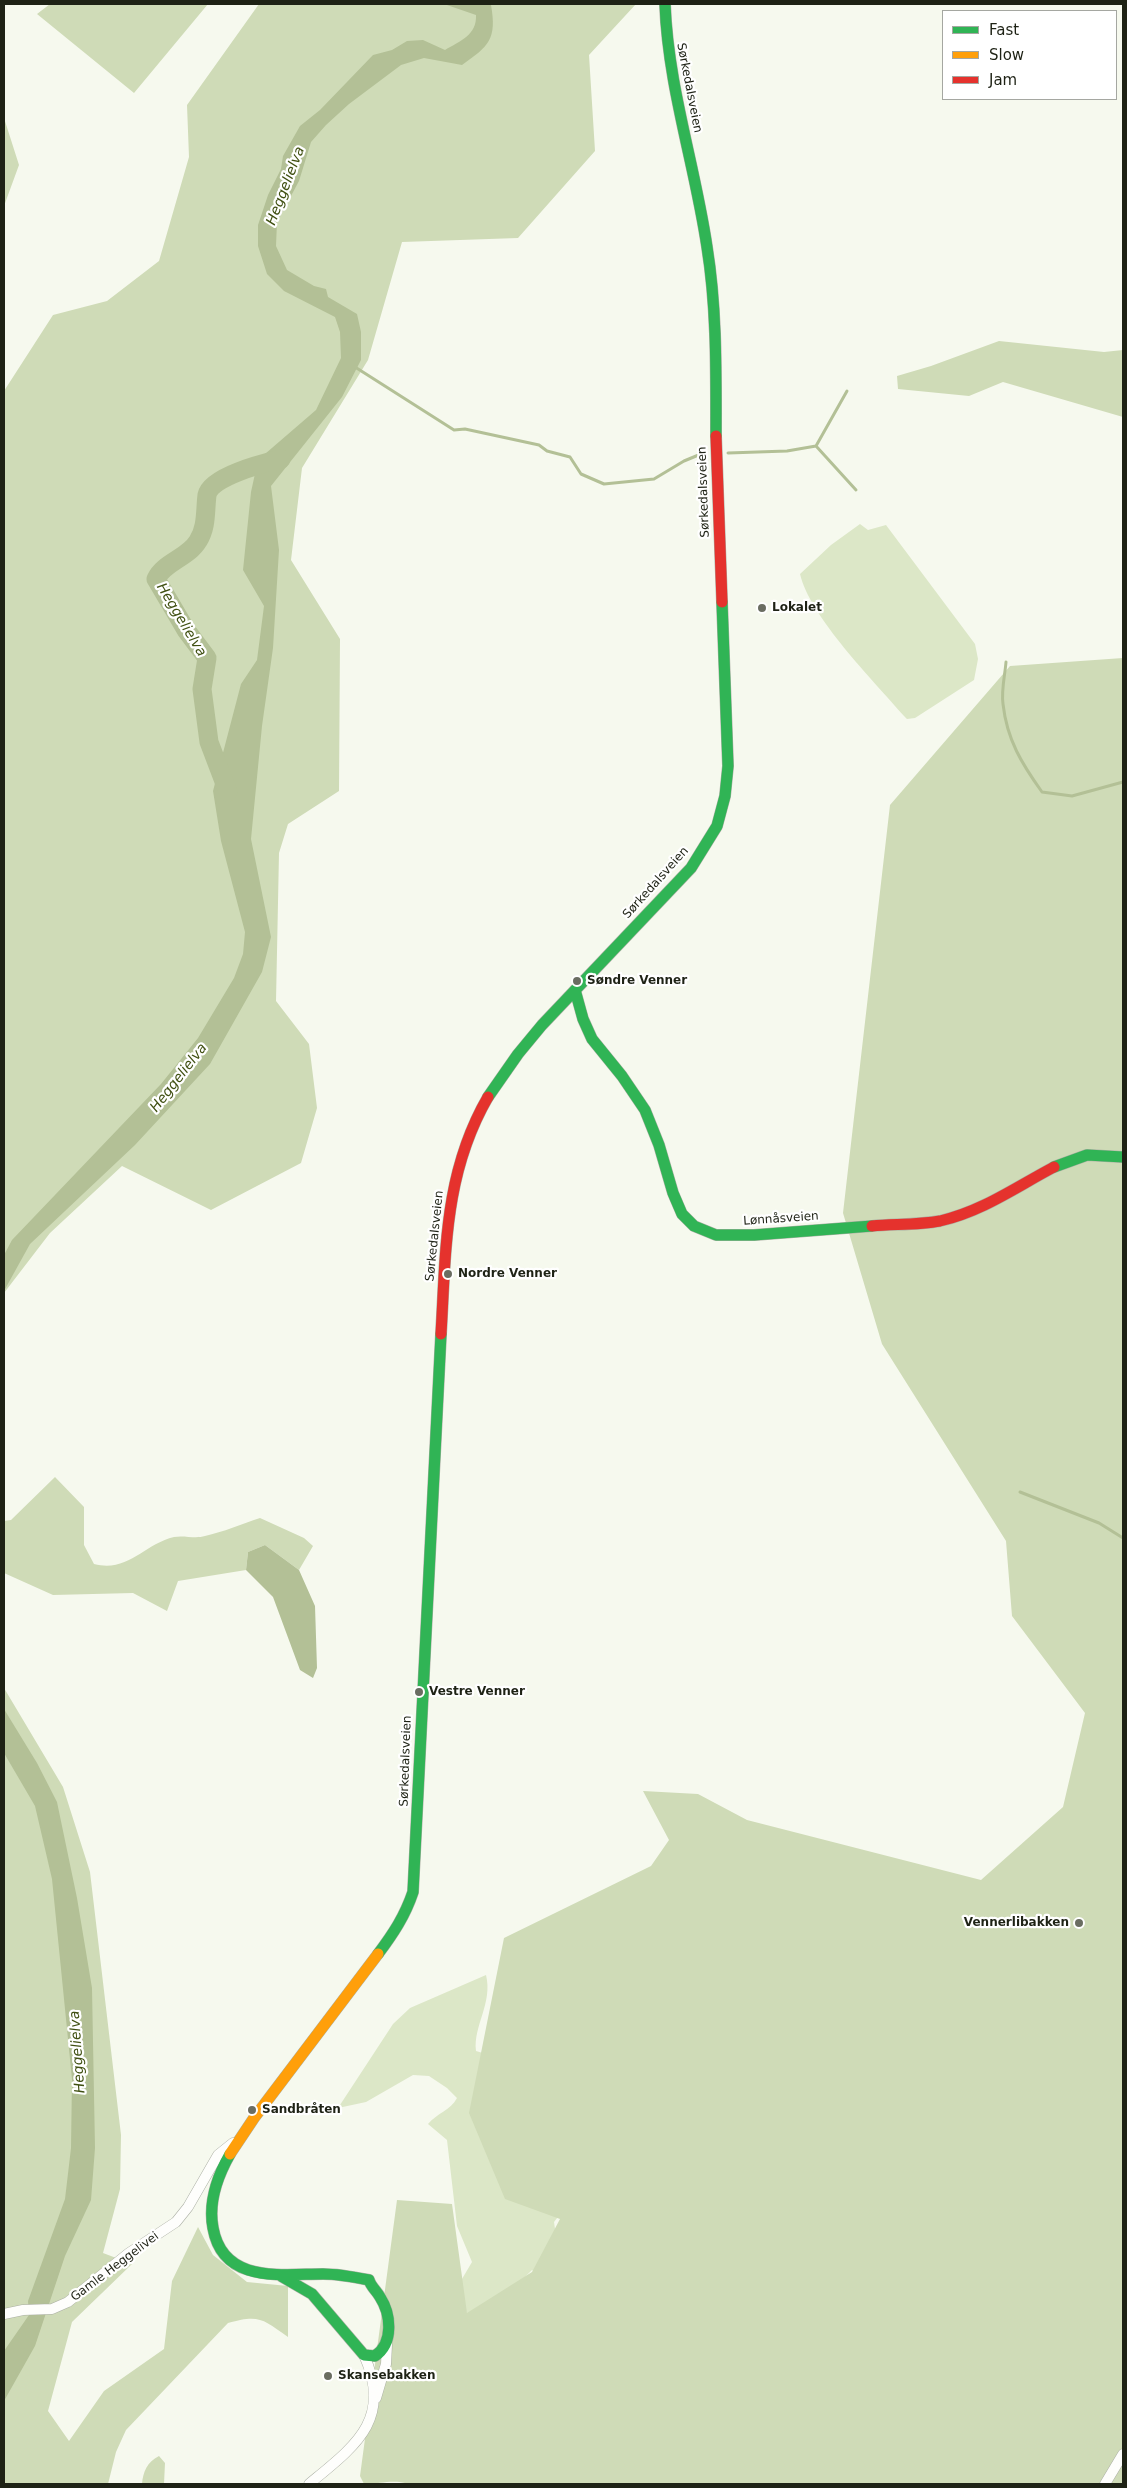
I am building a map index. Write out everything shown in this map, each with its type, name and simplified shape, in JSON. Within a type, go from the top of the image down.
[{"type":"street","name":"Sørkedalsveien","points":[[387,2345],[389,2322],[379,2295],[370,2285],[369,2280],[337,2274],[280,2276],[248,2270],[233,2263],[221,2250],[214,2232],[211,2213],[214,2192],[220,2174],[242,2136],[396,1930],[407,1910],[413,1892],[448,1215],[463,1150],[479,1112],[510,1063],[575,990],[692,866],[716,829],[722,812],[727,778],[725,679],[716,471],[716,346],[713,285],[705,234],[670,65],[665,4]]},
{"type":"street","name":"Lønnåsveien","points":[[575,990],[587,1030],[645,1110],[682,1214],[694,1226],[709,1233],[754,1236],[939,1221],[965,1214],[997,1201],[1074,1158],[1100,1153],[1123,1157]]},
{"type":"street","name":"Gamle Heggelivei","points":[[4,2314],[23,2310],[52,2309],[68,2302],[129,2253],[176,2222],[188,2207],[218,2155],[242,2136]]},
{"type":"street","points":[[280,2276],[312,2294],[364,2355],[371,2370],[375,2401]]},
{"type":"street","points":[[364,2355],[372,2357],[377,2355],[387,2345]]},
{"type":"street","points":[[309,2484],[354,2446],[368,2424],[386,2364],[387,2345]]},
{"type":"street","points":[[1105,2484],[1123,2454]]},
{"type":"shaded area","points":[[50,4],[208,4],[134,93],[37,14]]},
{"type":"shaded area","points":[[259,4],[636,4],[589,55],[595,151],[518,238],[402,242],[368,360],[302,468],[291,560],[340,639],[339,791],[288,824],[279,853],[276,1001],[309,1044],[317,1108],[301,1163],[211,1210],[122,1166],[50,1233],[4,1293],[4,391],[53,315],[107,301],[159,261],[189,157],[187,105]]},
{"type":"shaded area","points":[[4,118],[19,165],[4,206]]},
{"type":"shaded area","points":[[999,341],[1104,352],[1123,350],[1123,417],[1003,382],[969,396],[898,389],[897,376],[931,366]]},
{"type":"shaded area","points":[[860,524],[868,530],[886,525],[975,644],[978,659],[974,680],[915,718],[907,719],[844,648],[816,609],[806,591],[800,574],[831,545]]},
{"type":"shaded area","points":[[1123,658],[1123,2484],[409,2484],[392,2482],[364,2484],[360,2476],[397,2200],[452,2204],[467,2313],[532,2272],[560,2219],[505,2199],[469,2113],[504,1938],[651,1866],[669,1840],[643,1791],[698,1794],[747,1820],[981,1880],[1063,1807],[1085,1713],[1012,1616],[1006,1541],[882,1344],[843,1213],[890,805],[1010,666]]},
{"type":"shaded area","points":[[55,1477],[84,1507],[84,1545],[94,1564],[117,1565],[154,1545],[174,1537],[205,1536],[260,1518],[304,1538],[313,1546],[299,1570],[265,1545],[248,1552],[246,1570],[178,1581],[167,1611],[133,1593],[53,1595],[4,1573],[4,1521],[11,1520]]},
{"type":"shaded area","points":[[4,1688],[63,1787],[90,1872],[121,2135],[120,2189],[103,2253],[132,2264],[72,2322],[48,2411],[69,2441],[104,2391],[164,2349],[172,2281],[198,2227],[213,2255],[247,2282],[288,2286],[288,2337],[260,2320],[247,2319],[228,2323],[126,2430],[116,2452],[108,2484],[4,2484]]},
{"type":"shaded area","points":[[486,1975],[487,1995],[477,2033],[476,2051],[486,2054],[575,2195],[554,2222],[560,2263],[541,2277],[532,2270],[485,2317],[469,2315],[458,2302],[459,2284],[472,2262],[457,2226],[447,2140],[428,2124],[451,2106],[457,2098],[447,2088],[429,2076],[413,2075],[366,2102],[338,2108],[393,2024],[410,2008]]},
{"type":"shaded area","points":[[159,2456],[165,2463],[164,2484],[142,2484],[146,2468],[151,2461]]},
{"type":"water","points":[[444,4],[491,5],[493,17],[492,34],[485,47],[462,65],[424,58],[401,65],[349,104],[311,142],[299,181],[277,222],[276,246],[287,270],[314,286],[326,289],[328,297],[357,314],[361,332],[361,360],[342,397],[271,486],[279,550],[273,648],[262,726],[251,839],[271,937],[262,972],[210,1064],[135,1145],[30,1244],[4,1291],[4,1255],[12,1240],[161,1084],[198,1038],[234,978],[243,954],[245,932],[221,841],[213,791],[241,684],[257,660],[264,606],[243,570],[251,492],[258,460],[316,410],[341,358],[340,332],[335,317],[284,291],[267,274],[258,246],[258,225],[268,195],[281,169],[283,156],[300,126],[320,110],[373,55],[392,50],[407,41],[423,40],[445,50],[467,37],[474,28],[476,15]]},
{"type":"water","points":[[265,1545],[299,1570],[315,1606],[317,1668],[313,1678],[300,1670],[273,1597],[246,1570],[248,1552]]},
{"type":"water","points":[[4,1709],[37,1763],[57,1802],[77,1898],[92,1988],[95,2148],[91,2200],[65,2256],[35,2346],[4,2401],[4,2351],[29,2315],[28,2301],[65,2199],[71,2148],[72,2079],[52,1879],[35,1806],[4,1753]]},
{"type":"waterway","points":[[355,367],[454,430],[465,429],[539,445],[547,451],[570,457],[581,474],[604,484],[654,479],[684,461],[701,454]]},
{"type":"waterway","points":[[728,453],[787,451],[816,446],[847,391]]},
{"type":"waterway","points":[[816,446],[856,490]]},
{"type":"waterway","name":"Heggelielva","points":[[228,792],[209,742],[202,689],[207,658],[186,630],[156,579],[165,568],[188,552],[198,541],[203,530],[207,495],[211,488],[228,476],[240,471],[281,459]]},
{"type":"waterway","points":[[1006,662],[1003,699],[1008,729],[1016,751],[1042,792],[1072,796],[1123,782]]},
{"type":"waterway","points":[[1020,1492],[1099,1523],[1123,1538]]},
{"type":"traffic: fast","points":[[665,4],[667,35],[676,96],[702,216],[713,294],[716,436]]},
{"type":"traffic: fast","points":[[488,1097],[518,1054],[542,1025],[691,868],[717,826],[725,796],[728,766],[722,602]]},
{"type":"traffic: fast","points":[[575,990],[583,1019],[592,1039],[622,1076],[645,1110],[659,1145],[673,1193],[682,1214],[694,1226],[716,1235],[754,1235],[872,1226]]},
{"type":"traffic: fast","points":[[1054,1167],[1087,1155],[1123,1157]]},
{"type":"traffic: fast","points":[[378,1954],[398,1925],[413,1892],[441,1334]]},
{"type":"traffic: fast","points":[[230,2154],[215,2190],[212,2209],[213,2228],[219,2246],[228,2259],[241,2267],[256,2272],[290,2275],[323,2274],[369,2280],[387,2312],[388,2336],[381,2350],[375,2356],[364,2355],[312,2294],[281,2276]]},
{"type":"traffic: slow","points":[[230,2154],[254,2118],[378,1954]]},
{"type":"traffic: jam","points":[[716,436],[722,602]]},
{"type":"traffic: jam","points":[[441,1334],[446,1242],[455,1183],[463,1154],[488,1097]]},
{"type":"traffic: jam","points":[[872,1226],[915,1224],[956,1217],[999,1198],[1054,1167]]},
{"type":"place","name":"Lokalet","points":[[762,608]]},
{"type":"place","name":"Søndre Venner","points":[[577,981]]},
{"type":"place","name":"Nordre Venner","points":[[448,1274]]},
{"type":"place","name":"Vestre Venner","points":[[419,1692]]},
{"type":"place","name":"Vennerlibakken","points":[[1079,1923]]},
{"type":"place","name":"Sandbråten","points":[[252,2110]]},
{"type":"place","name":"Skansebakken","points":[[328,2376]]}]
